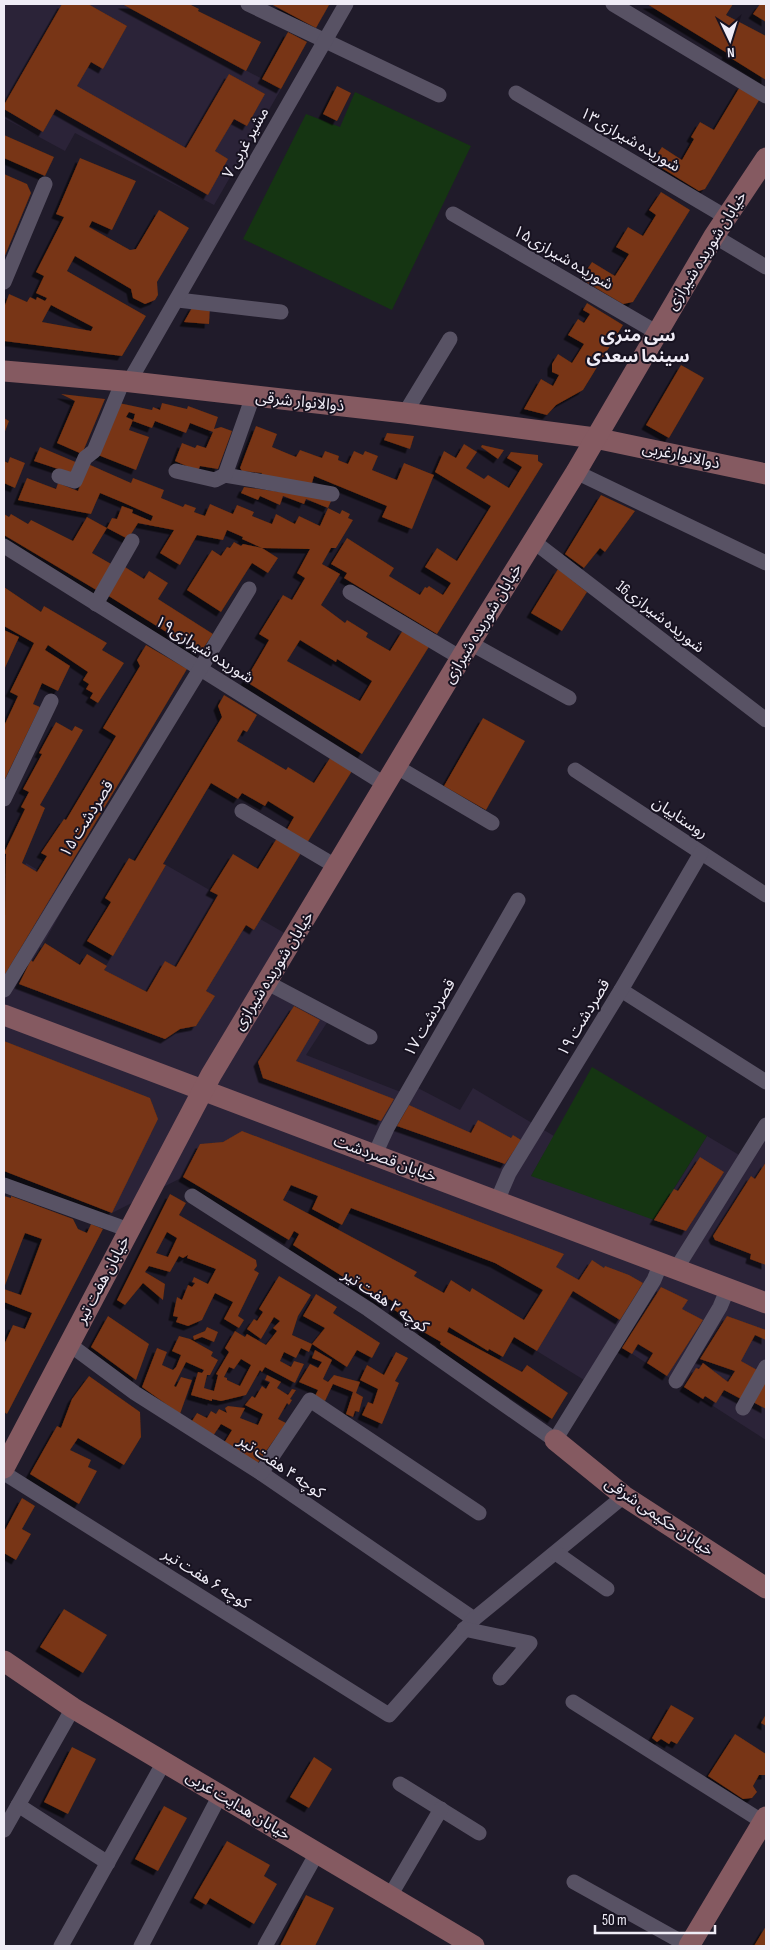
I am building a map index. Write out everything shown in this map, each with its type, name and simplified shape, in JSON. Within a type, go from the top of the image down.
[{"type":"main road","name":"خیابان شوریده شیرازی","points":[[202,1091],[266,982],[576,472],[656,332],[714,236],[766,158]]},
{"type":"main road","name":"ذوالانوار شرقی","points":[[4,371],[253,396],[595,438]]},
{"type":"main road","name":"ذوالانوارغربی","points":[[595,438],[766,474]]},
{"type":"main road","name":"خیابان قصردشت","points":[[4,1015],[766,1303]]},
{"type":"main road","name":"خیابان هفت تیر","points":[[4,1468],[202,1091]]},
{"type":"main road","name":"خیابان حکیمی شرقی","points":[[555,1440],[624,1496],[766,1588]]},
{"type":"main road","name":"خیابان هدایت غربی","points":[[4,1661],[73,1708],[474,1946]]},
{"type":"main road","points":[[689,1946],[765,1820]]},
{"type":"street","points":[[248,4],[440,95]]},
{"type":"street","name":"مشیر غربی ۷","points":[[59,476],[75,481],[85,458],[94,451],[126,382],[178,300],[346,4]]},
{"type":"street","points":[[613,4],[766,96]]},
{"type":"street","name":"شوریده شیرازی۱۳","points":[[516,94],[726,217]]},
{"type":"street","points":[[4,282],[45,184]]},
{"type":"street","name":"شوریده شیرازی۱۵","points":[[453,214],[656,332]]},
{"type":"street","points":[[714,236],[766,268]]},
{"type":"street","points":[[178,300],[281,312]]},
{"type":"street","points":[[405,414],[450,339]]},
{"type":"street","points":[[225,475],[253,396]]},
{"type":"street","points":[[176,472],[215,480],[225,475],[332,494]]},
{"type":"street","points":[[576,472],[766,563]]},
{"type":"street","points":[[96,604],[132,541]]},
{"type":"street","name":"شوریده شیرازی16","points":[[533,541],[766,720]]},
{"type":"street","name":"شوریده شیرازی۱۹","points":[[4,546],[386,786]]},
{"type":"street","name":"قصردشت ۱۵","points":[[4,990],[249,590]]},
{"type":"street","points":[[350,592],[466,651],[569,698]]},
{"type":"street","points":[[4,799],[51,701]]},
{"type":"street","points":[[397,767],[492,823]]},
{"type":"street","name":"روستاییان","points":[[574,770],[766,895]]},
{"type":"street","points":[[242,811],[337,867]]},
{"type":"street","name":"قصردشت ۱۹","points":[[497,1201],[509,1173],[621,990],[701,852]]},
{"type":"street","name":"قصردشت ۱۷","points":[[374,1154],[387,1128],[518,900]]},
{"type":"street","points":[[266,982],[370,1037]]},
{"type":"street","points":[[621,990],[766,1082]]},
{"type":"street","points":[[555,1440],[654,1280],[668,1266],[766,1125]]},
{"type":"street","points":[[4,1185],[129,1230]]},
{"type":"street","name":"کوچه ۲ هفت تیر","points":[[192,1196],[368,1309],[555,1440]]},
{"type":"street","points":[[676,1381],[720,1306],[728,1288]]},
{"type":"street","name":"کوچه ۴ هفت تیر","points":[[69,1344],[135,1393],[260,1474],[469,1624]]},
{"type":"street","points":[[743,1408],[766,1367]]},
{"type":"street","points":[[260,1474],[310,1400],[479,1514]]},
{"type":"street","name":"کوچه ۶ هفت تیر","points":[[4,1473],[389,1715],[469,1624]]},
{"type":"street","points":[[469,1624],[624,1496]]},
{"type":"street","points":[[556,1552],[607,1589]]},
{"type":"street","points":[[469,1624],[530,1643],[500,1678]]},
{"type":"street","points":[[573,1702],[765,1820]]},
{"type":"street","points":[[4,1830],[73,1708]]},
{"type":"street","points":[[62,1946],[164,1762]]},
{"type":"street","points":[[400,1784],[479,1833]]},
{"type":"street","points":[[141,1946],[220,1795]]},
{"type":"street","points":[[18,1805],[108,1862]]},
{"type":"street","points":[[390,1896],[441,1809]]},
{"type":"street","points":[[265,1946],[317,1853]]},
{"type":"street","points":[[574,1882],[689,1946]]},
{"type":"shaded area","points":[[4,4],[122,4],[281,89],[214,205],[75,133],[65,151],[4,118]]},
{"type":"shaded area","points":[[26,863],[73,891],[33,962],[88,996],[166,865],[295,939],[270,984],[330,1018],[306,1055],[411,1096],[416,1087],[460,1110],[473,1088],[554,1136],[531,1176],[674,1189],[707,1136],[746,1159],[766,1124],[766,1440],[623,1348],[589,1383],[514,1337],[542,1289],[495,1263],[291,1186],[267,1227],[183,1177],[112,1213],[4,1171],[4,917]]},
{"type":"green space","points":[[355,92],[471,146],[392,310],[243,239],[306,114],[340,127]]},
{"type":"green space","points":[[592,1067],[707,1136],[654,1220],[531,1176]]},
{"type":"building","points":[[62,4],[88,4],[127,26],[103,69],[91,62],[77,86],[186,148],[229,74],[265,94],[247,126],[234,119],[215,151],[228,159],[208,195],[56,109],[43,132],[4,109],[4,105]]},
{"type":"building","points":[[122,4],[189,4],[199,9],[198,11],[261,42],[246,71]]},
{"type":"building","points":[[271,4],[327,4],[329,5],[316,28]]},
{"type":"building","points":[[647,4],[733,4],[726,15],[766,36],[766,80],[726,55],[727,53]]},
{"type":"building","points":[[760,4],[766,4],[766,22],[753,14]]},
{"type":"building","points":[[288,32],[307,42],[281,89],[262,79]]},
{"type":"building","points":[[741,85],[761,97],[705,189],[699,191],[652,162],[662,147],[682,160],[694,139],[691,137],[700,122],[714,130]]},
{"type":"building","points":[[337,86],[351,93],[337,121],[323,114]]},
{"type":"building","points":[[4,135],[54,157],[45,176],[4,158]]},
{"type":"building","points":[[80,158],[136,181],[112,230],[92,221],[89,227],[130,250],[136,249],[159,210],[189,228],[157,282],[158,295],[155,300],[145,304],[133,298],[131,289],[75,256],[67,271],[146,316],[122,356],[4,341],[4,308],[9,294],[27,302],[30,297],[36,300],[37,297],[45,301],[47,298],[36,293],[44,276],[36,272],[64,217],[56,214]],"holes":[[[51,305],[93,327],[91,331],[42,322]]]},
{"type":"building","points":[[4,174],[27,184],[31,193],[4,258]]},
{"type":"building","points":[[661,192],[690,210],[633,302],[623,304],[581,279],[592,262],[615,276],[629,254],[616,247],[628,227],[643,236],[656,215],[649,210]]},
{"type":"building","points":[[587,303],[623,325],[583,390],[556,405],[547,415],[524,409],[541,379],[553,386],[559,375],[552,372],[552,364],[558,354],[572,363],[584,344],[568,335],[578,319],[584,323],[590,314],[583,310]]},
{"type":"building","points":[[193,306],[210,307],[209,324],[184,322]]},
{"type":"building","points":[[681,365],[704,378],[669,438],[646,425]]},
{"type":"building","points":[[61,394],[105,399],[82,454],[57,443],[75,401]]},
{"type":"building","points":[[119,403],[152,410],[153,407],[160,410],[162,403],[187,409],[188,406],[218,417],[214,429],[221,427],[232,431],[218,469],[200,466],[198,471],[175,461],[182,443],[195,448],[197,445],[206,448],[213,432],[190,423],[186,433],[155,421],[152,428],[133,421],[135,414],[129,412],[126,417],[133,420],[129,430],[149,437],[136,470],[98,455]]},
{"type":"building","points":[[4,418],[9,421],[4,434]]},
{"type":"building","points":[[256,426],[277,434],[272,447],[296,457],[300,450],[322,458],[325,451],[339,456],[338,460],[348,464],[354,451],[363,455],[365,451],[378,456],[372,470],[397,480],[404,463],[434,475],[412,529],[382,517],[387,506],[314,476],[311,486],[260,478],[262,473],[242,471],[240,468]]},
{"type":"building","points":[[387,433],[414,436],[410,449],[384,440]]},
{"type":"building","points":[[464,444],[477,452],[466,468],[484,479],[488,475],[509,488],[522,467],[507,458],[511,452],[538,455],[538,461],[543,464],[437,634],[344,578],[347,573],[331,564],[347,538],[394,568],[389,576],[420,595],[425,587],[429,586],[443,595],[451,583],[425,567],[437,548],[457,561],[491,506],[435,472],[444,451],[456,458]]},
{"type":"building","points":[[482,445],[504,450],[498,459],[481,447]]},
{"type":"building","points":[[40,447],[78,463],[73,474],[34,461]]},
{"type":"building","points":[[10,457],[25,463],[15,488],[4,483],[4,461],[8,463]]},
{"type":"building","points":[[88,464],[131,483],[133,478],[164,490],[161,498],[183,507],[185,504],[196,508],[194,512],[205,516],[210,504],[233,514],[237,505],[254,512],[252,516],[272,524],[276,514],[295,524],[299,516],[320,526],[328,508],[340,514],[342,510],[350,514],[348,518],[353,520],[336,548],[331,548],[322,564],[340,574],[321,605],[345,623],[347,620],[368,633],[366,637],[390,651],[403,630],[430,645],[362,754],[245,681],[269,640],[259,634],[283,595],[292,600],[305,578],[297,573],[310,549],[262,548],[227,530],[223,540],[197,535],[180,565],[160,553],[174,530],[138,523],[128,539],[107,528],[112,518],[117,519],[122,506],[133,510],[132,513],[151,521],[153,516],[100,493],[91,514],[18,500],[27,478],[56,489],[58,483],[78,491]],"holes":[[[300,640],[336,662],[337,659],[372,681],[360,701],[287,661]]]},
{"type":"building","points":[[244,487],[332,499],[328,508],[306,499],[304,504],[283,496],[280,505],[260,496],[258,500],[241,493]]},
{"type":"building","points":[[601,495],[635,511],[605,552],[600,548],[584,568],[565,554]]},
{"type":"building","points":[[4,514],[9,517],[11,514],[28,524],[31,520],[73,541],[87,517],[107,528],[92,553],[113,565],[98,591],[4,535]]},
{"type":"building","points":[[234,542],[241,546],[243,544],[262,548],[278,558],[268,573],[252,563],[221,612],[187,590],[212,550],[221,556],[227,547],[230,548]]},
{"type":"building","points":[[125,567],[144,579],[149,571],[168,583],[158,599],[213,634],[200,653],[107,595]]},
{"type":"building","points":[[558,569],[587,592],[562,631],[531,613]]},
{"type":"building","points":[[4,587],[41,612],[44,606],[107,643],[102,650],[124,663],[98,703],[90,698],[93,693],[86,689],[89,684],[83,680],[88,672],[48,645],[45,650],[70,666],[58,691],[42,683],[33,704],[40,707],[4,781],[4,726],[18,696],[10,692],[34,643],[4,626]]},
{"type":"building","points":[[4,630],[19,637],[4,670]]},
{"type":"building","points":[[146,645],[187,669],[4,976],[6,854],[4,853],[25,809],[21,807],[29,792],[23,789],[42,754],[39,753],[56,722],[72,731],[75,726],[83,730],[40,805],[45,808],[22,863],[37,872],[47,856],[41,853],[64,819],[66,820],[116,736],[103,728],[140,666],[137,660]]},
{"type":"building","points":[[224,695],[257,715],[247,732],[243,730],[237,741],[286,770],[288,767],[314,783],[330,758],[352,771],[307,843],[286,831],[294,817],[268,801],[265,806],[242,793],[238,799],[211,783],[163,864],[166,865],[113,956],[87,941],[111,902],[105,898],[129,858],[135,861],[222,717],[218,706]]},
{"type":"building","points":[[483,718],[525,741],[486,810],[444,786]]},
{"type":"building","points":[[277,838],[301,853],[254,930],[246,925],[206,991],[215,996],[196,1026],[180,1029],[165,1039],[19,984],[31,960],[33,962],[45,943],[80,965],[87,954],[107,966],[104,970],[147,992],[165,961],[176,967],[218,895],[210,891],[233,854],[258,869]]},
{"type":"building","points":[[294,1006],[320,1020],[296,1061],[394,1099],[381,1121],[263,1078],[258,1062]]},
{"type":"building","points":[[4,1041],[150,1098],[158,1119],[112,1213],[4,1171]]},
{"type":"building","points":[[409,1105],[471,1133],[478,1120],[511,1138],[513,1135],[521,1140],[505,1164],[397,1126]]},
{"type":"building","points":[[242,1131],[564,1254],[556,1267],[579,1280],[592,1260],[604,1268],[605,1266],[629,1275],[643,1283],[620,1320],[573,1291],[537,1351],[514,1337],[503,1357],[489,1349],[488,1351],[449,1327],[447,1332],[522,1372],[527,1365],[568,1393],[552,1419],[440,1344],[441,1342],[422,1331],[423,1329],[393,1309],[396,1303],[389,1299],[386,1304],[293,1245],[299,1234],[294,1231],[289,1240],[183,1177],[200,1144],[223,1142]],"holes":[[[291,1185],[318,1196],[312,1209],[342,1225],[351,1208],[495,1263],[543,1290],[524,1320],[472,1288],[470,1292],[451,1280],[444,1293],[414,1276],[417,1272],[283,1200]]]},
{"type":"building","points":[[700,1157],[724,1172],[686,1231],[654,1220],[674,1189],[678,1191]]},
{"type":"building","points":[[766,1162],[766,1265],[750,1259],[751,1254],[715,1240],[713,1236],[751,1176],[755,1179]]},
{"type":"building","points":[[170,1194],[186,1203],[179,1215],[256,1260],[257,1266],[254,1270],[259,1273],[238,1316],[244,1320],[239,1328],[224,1319],[233,1302],[215,1293],[202,1320],[188,1326],[176,1322],[178,1317],[173,1316],[177,1297],[182,1300],[188,1285],[192,1287],[195,1283],[192,1282],[194,1277],[208,1284],[216,1269],[187,1258],[188,1255],[183,1258],[179,1256],[170,1272],[149,1266],[145,1272],[165,1284],[163,1300],[143,1283],[125,1305],[117,1300]],"holes":[[[167,1232],[177,1238],[168,1257],[156,1253]]]},
{"type":"building","points":[[4,1196],[11,1198],[11,1196],[73,1219],[78,1229],[87,1233],[91,1224],[103,1229],[7,1414],[4,1412],[4,1345],[13,1325],[25,1329],[32,1313],[4,1302],[4,1289],[21,1295],[42,1239],[25,1233],[4,1288]]},
{"type":"building","points":[[279,1276],[311,1295],[298,1316],[292,1335],[312,1344],[309,1352],[301,1348],[296,1358],[284,1352],[280,1361],[291,1367],[294,1361],[304,1364],[295,1383],[265,1367],[262,1372],[260,1370],[246,1395],[221,1401],[212,1399],[212,1401],[191,1395],[198,1372],[202,1373],[204,1370],[186,1362],[174,1386],[176,1387],[181,1377],[192,1380],[180,1414],[142,1387],[157,1348],[167,1352],[162,1365],[173,1370],[176,1367],[181,1355],[172,1351],[179,1336],[190,1339],[213,1352],[211,1356],[218,1360],[210,1375],[207,1375],[204,1388],[214,1391],[218,1375],[216,1374],[229,1352],[225,1348],[235,1331],[245,1337],[247,1334],[266,1345],[277,1331],[273,1328],[280,1321],[274,1317],[261,1339],[247,1329],[254,1319],[257,1321],[263,1312],[259,1309]],"holes":[[[241,1359],[251,1365],[240,1386],[224,1377],[229,1367],[234,1369]]]},
{"type":"building","points":[[661,1287],[688,1300],[682,1309],[703,1320],[667,1376],[647,1363],[653,1353],[638,1344],[632,1354],[622,1348]]},
{"type":"building","points":[[316,1294],[337,1307],[333,1313],[380,1343],[372,1358],[357,1350],[347,1367],[312,1344],[325,1328],[303,1316]]},
{"type":"building","points":[[108,1316],[149,1344],[136,1380],[91,1347]]},
{"type":"building","points":[[727,1316],[766,1330],[766,1340],[755,1335],[741,1361],[759,1371],[743,1400],[724,1390],[716,1403],[705,1396],[703,1399],[684,1387],[696,1368],[699,1369],[703,1363],[728,1382],[735,1371],[700,1359]]},
{"type":"building","points":[[207,1327],[218,1332],[214,1342],[202,1337],[194,1340],[193,1336],[205,1331]]},
{"type":"building","points":[[315,1350],[332,1360],[323,1379],[328,1382],[334,1375],[360,1382],[356,1393],[363,1397],[359,1412],[355,1411],[353,1417],[346,1414],[353,1392],[333,1384],[325,1401],[315,1396],[318,1390],[299,1382],[310,1364],[318,1368],[322,1362],[312,1358]]},
{"type":"building","points":[[396,1352],[408,1358],[395,1381],[399,1383],[382,1424],[362,1415],[368,1402],[373,1404],[378,1389],[360,1380],[367,1365],[384,1375]]},
{"type":"building","points":[[267,1375],[281,1382],[277,1388],[288,1395],[292,1389],[296,1390],[290,1399],[292,1400],[289,1405],[287,1403],[278,1419],[286,1423],[257,1464],[224,1443],[232,1430],[221,1424],[213,1436],[192,1421],[197,1413],[207,1418],[211,1411],[216,1414],[219,1409],[227,1413],[225,1408],[228,1406],[245,1408],[240,1418],[258,1425],[263,1414],[245,1405],[252,1396],[255,1398],[262,1386],[266,1389],[270,1382],[265,1380]]},
{"type":"building","points":[[89,1376],[140,1412],[141,1437],[124,1465],[78,1438],[70,1450],[91,1460],[88,1467],[97,1471],[79,1504],[30,1474],[57,1426],[61,1428],[72,1399]]},
{"type":"building","points":[[766,1379],[766,1409],[753,1402]]},
{"type":"building","points":[[22,1498],[35,1506],[22,1529],[31,1534],[16,1560],[4,1553],[4,1532]]},
{"type":"building","points":[[64,1609],[107,1635],[83,1673],[40,1647]]},
{"type":"building","points":[[671,1705],[694,1718],[677,1744],[671,1741],[669,1744],[661,1739],[657,1742],[652,1738]]},
{"type":"building","points":[[766,1714],[766,1726],[761,1723]]},
{"type":"building","points":[[735,1734],[766,1754],[766,1775],[759,1775],[753,1786],[757,1792],[752,1798],[743,1799],[708,1776]]},
{"type":"building","points":[[72,1747],[96,1759],[68,1814],[44,1802]]},
{"type":"building","points":[[314,1757],[332,1769],[309,1808],[290,1797]]},
{"type":"building","points":[[164,1806],[187,1818],[158,1871],[135,1859]]},
{"type":"building","points":[[227,1841],[270,1865],[264,1876],[277,1884],[254,1924],[210,1898],[206,1905],[194,1898]]},
{"type":"building","points":[[306,1895],[334,1908],[315,1946],[280,1946]]},
{"type":"building","points":[[766,1926],[766,1946],[754,1946]]},
{"type":"district","name":"سی متری سینما سعدی","points":[[638,345]]}]
